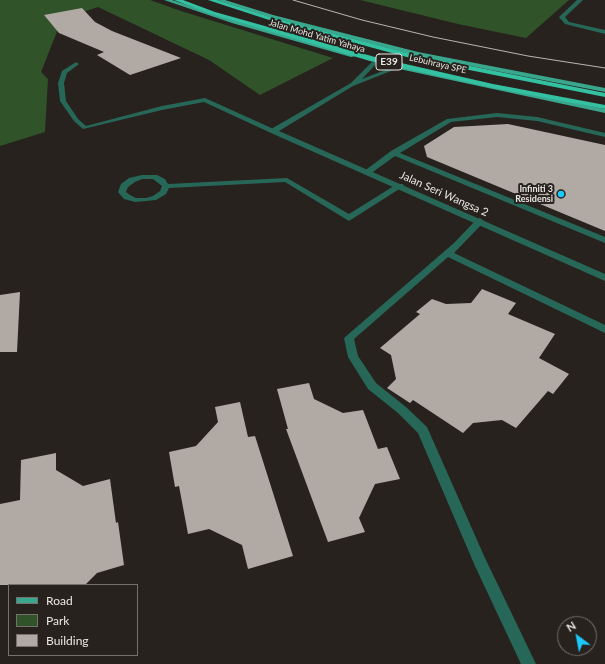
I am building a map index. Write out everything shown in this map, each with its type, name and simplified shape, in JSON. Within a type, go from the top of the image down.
[{"type":"highway","name":"Lebuhraya SPE","points":[[177,0],[220,15],[373,59],[493,86],[605,107]]},
{"type":"highway","name":"Lebuhraya SPE","points":[[211,0],[268,18],[414,57],[605,95]]},
{"type":"main road","name":"Jalan Mohd Yatim Yahaya","points":[[167,0],[234,22],[375,62],[605,111]]},
{"type":"main road","name":"Jalan Mohd Yatim Yahaya","points":[[220,0],[271,16],[418,54],[605,90]]},
{"type":"street","points":[[580,0],[562,17],[567,23],[605,32]]},
{"type":"street","points":[[351,86],[375,62]]},
{"type":"street","name":"Jalan Seri Wangsa 2","points":[[76,64],[64,72],[61,83],[63,101],[76,120],[85,128],[162,108],[205,100],[480,221],[605,278]]},
{"type":"street","points":[[274,131],[351,86],[398,67]]},
{"type":"street","points":[[367,172],[394,153],[449,120],[497,115],[536,119],[605,134]]},
{"type":"street","points":[[394,153],[605,240]]},
{"type":"street","points":[[142,177],[154,177],[162,181],[166,186],[163,192],[156,198],[146,200],[135,200],[126,197],[122,192],[124,186],[132,180],[142,177]]},
{"type":"street","points":[[166,186],[287,180],[349,218],[400,186]]},
{"type":"street","points":[[480,221],[447,253],[349,338],[353,357],[372,386],[402,410],[423,430],[480,562],[529,664]]},
{"type":"street","points":[[447,253],[605,329]]},
{"type":"green space","points":[[0,0],[150,0],[333,58],[260,95],[209,60],[98,7],[62,19],[41,72],[48,79],[45,132],[0,146]]},
{"type":"green space","points":[[360,0],[569,0],[526,38],[458,24]]},
{"type":"building","points":[[82,8],[95,22],[112,31],[181,58],[130,75],[97,55],[104,52],[59,33],[44,15]]},
{"type":"building","name":"Infiniti 3 Residensi","points":[[508,124],[605,145],[605,231],[427,157],[424,146],[454,127]]},
{"type":"building","points":[[482,289],[516,303],[508,314],[555,334],[539,358],[569,374],[553,394],[548,391],[516,428],[502,420],[473,423],[463,433],[413,400],[410,403],[387,388],[396,379],[391,355],[380,348],[420,314],[416,312],[432,299],[446,304],[471,303]]},
{"type":"building","points":[[20,292],[17,352],[0,352],[0,295]]},
{"type":"building","points":[[309,383],[314,399],[343,413],[363,410],[378,449],[387,447],[400,479],[375,484],[359,518],[365,532],[328,542],[286,429],[288,429],[277,389]]},
{"type":"building","points":[[240,402],[248,437],[255,436],[293,556],[248,569],[242,545],[209,529],[188,534],[179,486],[175,487],[169,452],[196,446],[218,422],[215,407]]},
{"type":"building","points":[[56,453],[56,470],[83,486],[110,479],[124,565],[97,573],[86,584],[0,585],[0,504],[20,500],[21,460]]},
{"type":"tram line","points":[[293,0],[362,20],[433,37],[528,56],[605,68]]},
{"type":"place","name":"Infiniti 3 Residensi","points":[[561,194]]}]
